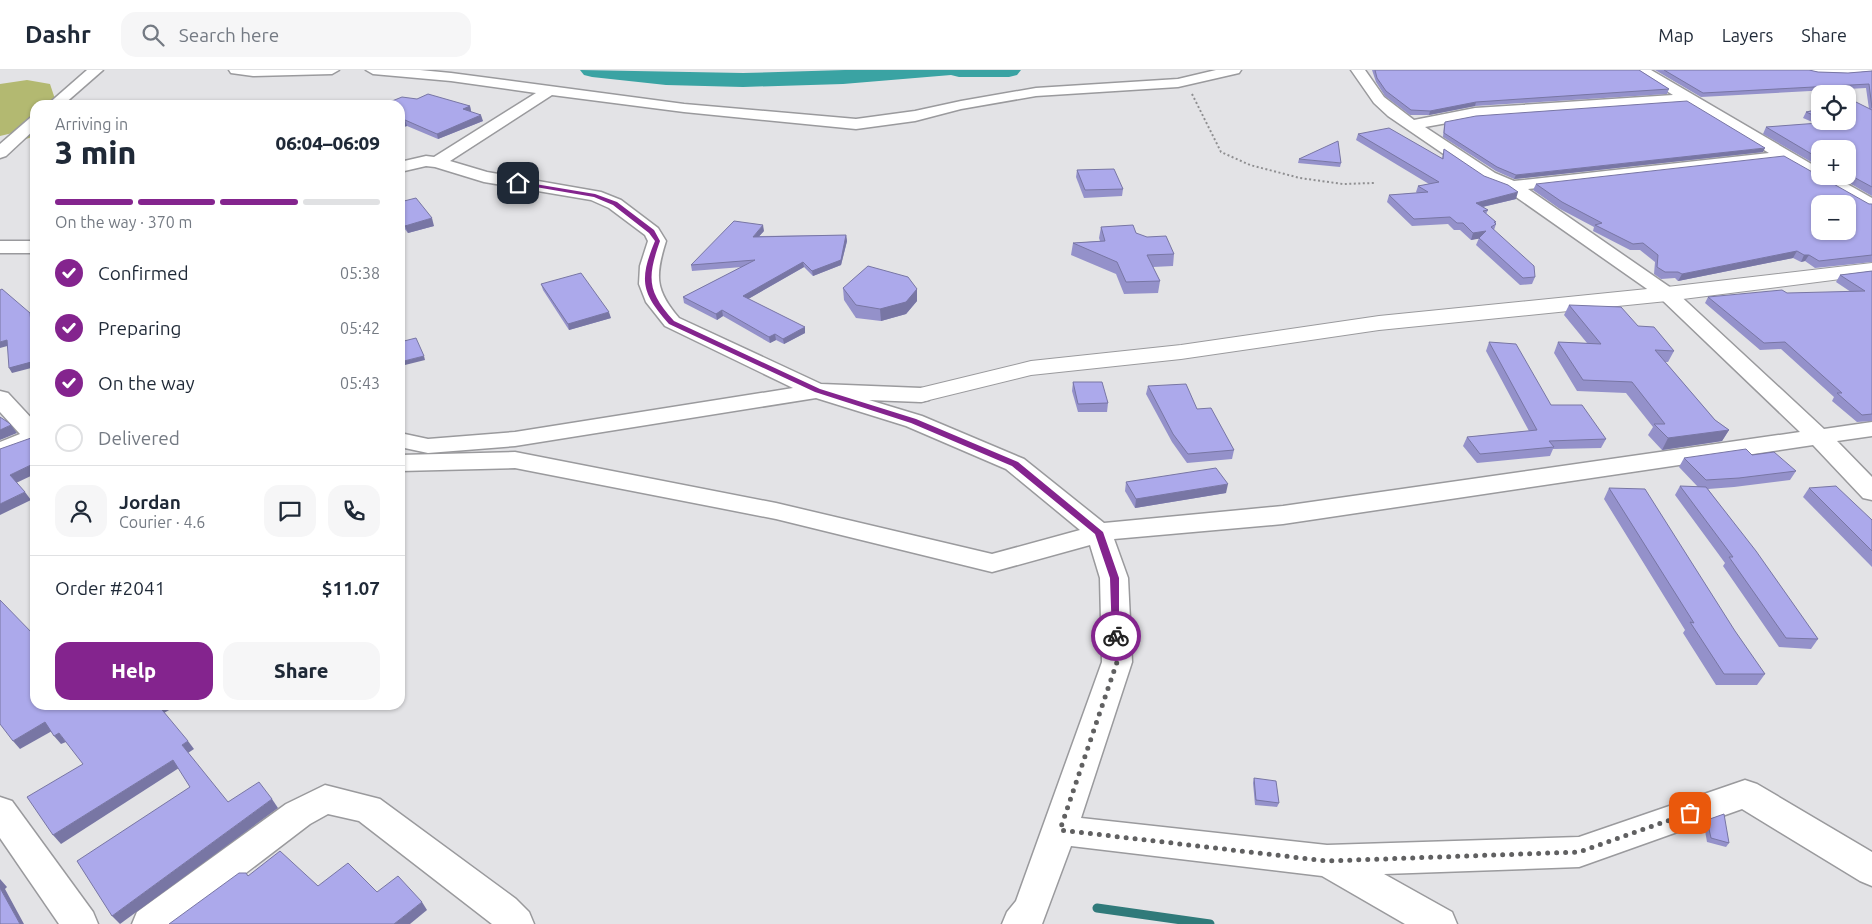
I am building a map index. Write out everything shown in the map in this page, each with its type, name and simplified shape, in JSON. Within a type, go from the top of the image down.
[{"type":"main road","points":[[921,395],[1031,368],[1181,352],[1379,323],[1667,294],[1872,270]]},
{"type":"street","points":[[60,100],[96,70]]},
{"type":"street","points":[[236,70],[332,70]]},
{"type":"street","points":[[373,70],[451,77],[684,108],[856,124],[915,116],[961,105],[1036,92],[1185,81],[1234,70]]},
{"type":"street","points":[[1358,70],[1379,100],[1392,113],[1488,177],[1512,186],[1667,294],[1819,437],[1872,492]]},
{"type":"street","points":[[1641,70],[1811,171]]},
{"type":"street","points":[[1810,70],[1861,71],[1872,77]]},
{"type":"street","points":[[437,162],[548,91]]},
{"type":"street","points":[[1412,125],[1476,113],[1691,98]]},
{"type":"street","points":[[0,153],[30,128]]},
{"type":"street","points":[[1512,186],[1768,158],[1783,154]]},
{"type":"street","points":[[405,166],[426,161],[437,162],[484,177],[595,196],[615,204],[652,232],[658,241],[648,266],[648,284],[656,304],[672,322],[817,391],[914,421],[1015,464],[1099,533],[1114,578],[1117,662],[1060,830],[1030,911],[1020,924]]},
{"type":"street","points":[[1836,185],[1872,205]]},
{"type":"street","points":[[0,247],[30,247]]},
{"type":"street","points":[[405,441],[428,446],[515,439],[817,391],[921,395]]},
{"type":"street","points":[[0,398],[30,431]]},
{"type":"street","points":[[405,463],[515,460],[776,511],[992,563],[1099,533],[1284,515],[1872,429]]},
{"type":"street","points":[[0,451],[30,438]]},
{"type":"street","points":[[1060,830],[1327,861],[1579,852],[1745,794],[1872,870]]},
{"type":"street","points":[[150,924],[298,814],[325,799],[368,809],[503,911],[516,924]]},
{"type":"street","points":[[0,811],[80,924]]},
{"type":"street","points":[[1327,861],[1439,924]]},
{"type":"path","points":[[1185,81],[1221,152],[1250,165],[1300,178],[1343,184],[1374,183]]},
{"type":"green space","points":[[27,80],[50,84],[55,99],[30,100],[30,138],[17,142],[21,131],[0,136],[0,84]]},
{"type":"building","points":[[1375,70],[1639,70],[1669,89],[1476,102],[1430,111],[1411,110],[1386,91],[1377,78]]},
{"type":"building","points":[[1664,70],[1809,70],[1848,73],[1872,71],[1872,108],[1869,84],[1811,85],[1811,87],[1703,93]]},
{"type":"building","points":[[428,94],[470,106],[463,109],[481,115],[437,134],[405,120],[405,100],[394,100],[402,97],[417,99]]},
{"type":"building","points":[[1687,101],[1765,148],[1516,175],[1497,167],[1444,133],[1445,122],[1476,116]]},
{"type":"building","points":[[1856,102],[1872,110],[1872,187],[1856,178],[1856,140],[1811,140],[1811,154],[1766,127],[1811,124],[1811,130],[1856,130]]},
{"type":"building","points":[[1389,128],[1443,159],[1444,149],[1484,176],[1508,185],[1518,192],[1476,203],[1488,210],[1483,211],[1496,222],[1491,227],[1534,266],[1535,277],[1523,278],[1479,238],[1486,231],[1473,233],[1463,223],[1457,223],[1450,217],[1414,219],[1389,195],[1428,192],[1418,186],[1439,182],[1358,134]]},
{"type":"building","points":[[1338,141],[1341,163],[1299,159]]},
{"type":"building","points":[[1784,156],[1811,171],[1811,185],[1835,185],[1853,195],[1811,195],[1811,240],[1856,240],[1856,197],[1872,204],[1872,255],[1819,261],[1797,251],[1682,274],[1678,272],[1665,272],[1657,267],[1658,255],[1643,243],[1633,244],[1595,225],[1602,223],[1562,202],[1536,184]]},
{"type":"building","points":[[1114,169],[1123,189],[1085,190],[1077,170]]},
{"type":"building","points":[[416,198],[432,218],[405,226],[405,201]]},
{"type":"building","points":[[734,221],[763,225],[753,237],[846,235],[841,260],[812,271],[803,262],[743,296],[805,327],[783,339],[775,334],[769,337],[722,310],[716,314],[683,297],[755,260],[691,265]]},
{"type":"building","points":[[1133,225],[1136,233],[1147,237],[1166,236],[1174,254],[1147,255],[1160,281],[1126,282],[1117,262],[1073,243],[1105,241],[1101,227]]},
{"type":"building","points":[[868,266],[908,277],[917,289],[906,302],[880,309],[856,305],[843,288]]},
{"type":"building","points":[[1872,271],[1872,414],[1862,415],[1837,393],[1842,393],[1785,342],[1764,343],[1708,297],[1782,290],[1787,293],[1865,291],[1840,275]]},
{"type":"building","points":[[581,273],[609,312],[568,324],[541,284]]},
{"type":"building","points":[[2,289],[30,313],[30,362],[9,368],[7,340],[0,342],[0,290]]},
{"type":"building","points":[[1569,305],[1621,307],[1638,326],[1654,327],[1674,351],[1655,350],[1715,420],[1729,430],[1668,438],[1654,424],[1665,424],[1632,382],[1583,380],[1558,342],[1601,344]]},
{"type":"building","points":[[416,338],[424,356],[405,361],[405,341]]},
{"type":"building","points":[[1489,342],[1516,344],[1551,405],[1582,405],[1606,439],[1549,441],[1554,447],[1480,454],[1467,437],[1537,430]]},
{"type":"building","points":[[1073,382],[1102,382],[1108,403],[1078,404]]},
{"type":"building","points":[[1186,384],[1197,409],[1211,408],[1234,450],[1188,454],[1173,434],[1148,386]]},
{"type":"building","points":[[0,417],[9,423],[11,425],[0,430]]},
{"type":"building","points":[[30,438],[30,465],[10,475],[25,492],[0,504],[0,449]]},
{"type":"building","points":[[1746,449],[1752,455],[1774,452],[1796,471],[1706,480],[1684,458]]},
{"type":"building","points":[[1216,468],[1228,484],[1136,499],[1126,482]]},
{"type":"building","points":[[1680,486],[1706,487],[1756,551],[1818,639],[1786,638],[1729,557],[1733,557]]},
{"type":"building","points":[[1836,486],[1872,520],[1872,551],[1809,488]]},
{"type":"building","points":[[1609,488],[1645,489],[1735,631],[1765,674],[1724,674],[1690,622],[1694,623]]},
{"type":"building","points":[[0,600],[30,631],[30,710],[162,710],[188,741],[182,745],[228,802],[259,782],[272,799],[112,916],[77,861],[190,787],[173,760],[53,835],[27,797],[83,764],[59,733],[54,736],[45,722],[13,741],[0,724]]},
{"type":"building","points":[[1254,778],[1276,781],[1279,803],[1256,800]]},
{"type":"building","points":[[1724,814],[1729,843],[1711,838],[1707,820]]},
{"type":"building","points":[[280,851],[318,886],[348,863],[377,892],[398,876],[422,902],[394,924],[169,924],[239,873],[246,873],[248,876]]},
{"type":"building","points":[[0,888],[20,924],[0,924]]},
{"type":"waterway","points":[[592,70],[644,77],[709,80],[776,80],[943,70]]},
{"type":"waterway","points":[[959,70],[1009,70]]},
{"type":"waterway","points":[[1097,908],[1210,924]]},
{"type":"way so far","points":[[1116,636],[1117,662],[1060,830],[1327,861],[1579,852],[1690,813]]},
{"type":"route","points":[[518,183],[595,196],[615,204],[652,232],[658,241],[648,266],[648,284],[656,304],[672,322],[817,391],[914,421],[1015,464],[1099,532],[1114,578],[1116,636]]}]
